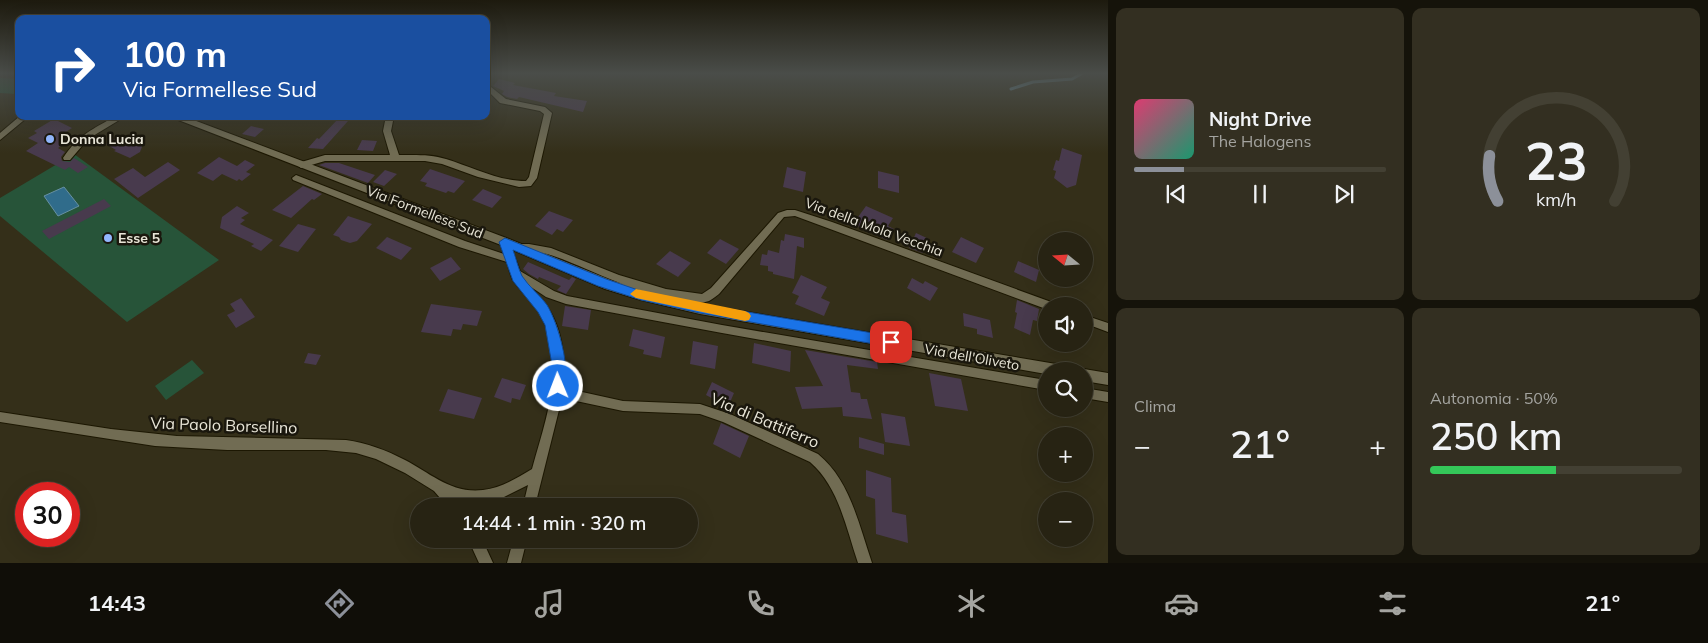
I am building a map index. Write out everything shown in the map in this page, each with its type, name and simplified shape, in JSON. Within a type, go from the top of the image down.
[{"type":"street","points":[[301,166],[325,158],[395,157],[434,159],[474,173],[526,185],[531,182],[548,113],[542,109],[502,100]]},
{"type":"street","points":[[0,128],[15,117]]},
{"type":"street","points":[[0,137],[21,120]]},
{"type":"street","points":[[67,158],[84,136],[114,120]]},
{"type":"street","name":"Via Formellese Sud","points":[[183,120],[505,242],[602,283],[657,299],[720,312],[1038,367]]},
{"type":"street","points":[[389,120],[387,132],[395,157]]},
{"type":"street","points":[[296,178],[462,244],[510,259]]},
{"type":"street","name":"Via della Mola Vecchia","points":[[517,248],[531,246],[543,248],[628,282],[657,290],[702,298],[713,294],[781,216],[793,213],[829,224],[1038,302]]},
{"type":"street","points":[[505,242],[515,273],[523,287],[542,308],[551,325],[559,365],[558,392],[530,498]]},
{"type":"street","name":"Via dell'Oliveto","points":[[515,273],[555,296],[566,300],[1038,385]]},
{"type":"street","points":[[1093,322],[1108,328]]},
{"type":"street","points":[[1093,376],[1108,379]]},
{"type":"street","name":"Via di Battiferro","points":[[558,392],[612,404],[683,407],[706,411],[814,458],[828,470],[838,486],[865,563]]},
{"type":"street","points":[[1093,394],[1108,397]]},
{"type":"street","name":"Via Paolo Borsellino","points":[[0,417],[106,434],[165,441],[346,446],[368,451],[391,460],[438,487]]},
{"type":"street","points":[[464,496],[480,497],[502,492],[537,473]]},
{"type":"street","points":[[438,487],[467,498]]},
{"type":"street","points":[[438,487],[448,498]]},
{"type":"street","points":[[479,548],[486,563]]},
{"type":"street","points":[[514,563],[518,548]]},
{"type":"green space","name":"Esse 5","points":[[74,154],[219,260],[127,322],[0,216],[0,198]]},
{"type":"green space","points":[[192,360],[204,373],[166,400],[155,386]]},
{"type":"water","points":[[64,187],[79,206],[58,216],[44,196]]},
{"type":"building","points":[[533,100],[587,101],[583,112]]},
{"type":"building","name":"Donna Lucia","points":[[52,120],[72,128],[61,135],[71,139],[58,148],[65,152],[61,157],[62,161],[70,162],[74,158],[88,167],[78,173],[69,167],[65,170],[26,151],[38,143],[28,138],[37,133],[34,131]]},
{"type":"building","points":[[337,120],[348,121],[323,149],[308,148],[317,138],[319,139]]},
{"type":"building","points":[[251,126],[264,129],[255,137],[242,134]]},
{"type":"building","points":[[128,136],[143,144],[140,152],[130,158],[114,151],[116,150],[106,144],[118,137],[123,139]]},
{"type":"building","points":[[362,140],[377,141],[373,151],[357,150]]},
{"type":"building","points":[[1062,148],[1082,155],[1076,185],[1067,188],[1054,178],[1056,171],[1053,170],[1056,160],[1059,161]]},
{"type":"building","points":[[219,157],[237,166],[245,160],[255,165],[246,172],[251,174],[242,181],[239,179],[237,181],[222,174],[213,181],[197,173]]},
{"type":"building","points":[[168,162],[180,170],[138,198],[114,179],[133,168],[145,177]]},
{"type":"building","points":[[339,163],[375,175],[368,183],[319,165]]},
{"type":"building","points":[[787,167],[806,172],[803,192],[783,187]]},
{"type":"building","points":[[430,169],[465,181],[454,193],[448,191],[446,193],[425,186],[427,183],[420,181]]},
{"type":"building","points":[[385,170],[397,174],[384,186],[373,182]]},
{"type":"building","points":[[878,171],[899,176],[899,193],[878,188]]},
{"type":"building","points":[[303,186],[322,194],[314,200],[312,199],[291,218],[272,210]]},
{"type":"building","points":[[483,189],[502,197],[492,208],[472,200]]},
{"type":"building","points":[[104,199],[111,206],[49,239],[42,231]]},
{"type":"building","points":[[237,206],[249,213],[241,218],[245,220],[240,224],[273,240],[261,251],[251,246],[254,244],[220,228],[222,217]]},
{"type":"building","points":[[866,206],[893,218],[888,226],[894,229],[887,240],[853,224]]},
{"type":"building","points":[[549,211],[573,220],[563,232],[557,229],[552,235],[535,226]]},
{"type":"building","points":[[348,216],[372,224],[357,241],[350,243],[333,235]]},
{"type":"building","points":[[298,224],[316,229],[298,252],[279,246]]},
{"type":"building","points":[[916,233],[929,239],[923,253],[909,248]]},
{"type":"building","points":[[785,234],[804,238],[804,248],[797,246],[794,279],[773,274],[773,272],[768,271],[768,266],[760,265],[762,254],[767,255],[768,250],[779,253],[781,240],[784,241]]},
{"type":"building","points":[[387,237],[412,248],[401,260],[376,248]]},
{"type":"building","points":[[961,237],[984,248],[976,263],[952,252]]},
{"type":"building","points":[[720,239],[739,249],[726,264],[707,253]]},
{"type":"building","points":[[670,251],[691,263],[678,277],[656,264]]},
{"type":"building","points":[[451,257],[461,269],[440,281],[430,268]]},
{"type":"building","points":[[1018,261],[1038,270],[1036,282],[1014,272]]},
{"type":"building","points":[[528,262],[569,280],[572,277],[576,279],[566,294],[557,290],[561,286],[539,277],[538,279],[523,269]]},
{"type":"building","points":[[801,275],[827,287],[821,298],[830,302],[824,316],[795,304],[799,296],[792,293]]},
{"type":"building","points":[[912,278],[923,284],[925,281],[938,288],[930,301],[907,288]]},
{"type":"building","points":[[241,298],[255,317],[236,328],[227,315],[235,311],[230,304]]},
{"type":"building","points":[[1017,300],[1038,309],[1037,321],[1033,320],[1030,335],[1014,328],[1017,313],[1015,312]]},
{"type":"building","points":[[431,304],[482,311],[477,326],[463,324],[461,330],[453,329],[451,336],[421,332]]},
{"type":"building","points":[[565,306],[591,310],[588,330],[562,326]]},
{"type":"building","points":[[963,313],[990,320],[993,338],[977,334],[977,329],[964,326]]},
{"type":"building","points":[[633,329],[665,337],[661,358],[643,354],[644,350],[629,346]]},
{"type":"building","points":[[693,341],[718,346],[715,369],[690,364]]},
{"type":"building","points":[[754,343],[791,351],[790,372],[752,363]]},
{"type":"building","points":[[805,350],[877,362],[878,369],[847,365],[851,392],[860,393],[861,399],[867,399],[872,419],[843,416],[842,407],[802,409],[795,387],[823,386]]},
{"type":"building","points":[[308,353],[321,355],[316,365],[304,363]]},
{"type":"building","points":[[929,373],[961,379],[968,411],[935,406]]},
{"type":"building","points":[[502,378],[526,385],[520,400],[512,398],[511,403],[494,397]]},
{"type":"building","points":[[712,382],[734,393],[728,407],[706,395]]},
{"type":"building","points":[[448,389],[482,398],[474,419],[439,411]]},
{"type":"building","points":[[881,413],[905,417],[910,446],[885,442]]},
{"type":"building","points":[[721,423],[749,436],[740,458],[713,444]]},
{"type":"building","points":[[859,437],[884,444],[884,455],[859,448]]},
{"type":"building","points":[[866,470],[891,478],[892,512],[906,515],[908,543],[876,534],[875,499],[866,496]]},
{"type":"slow traffic","points":[[636,294],[700,309],[745,316]]},
{"type":"place","name":"Donna Lucia","points":[[50,139]]},
{"type":"place","name":"Esse 5","points":[[108,238]]},
{"type":"route","points":[[558,386],[559,365],[551,325],[542,308],[526,291],[517,277],[505,242],[602,283],[641,295],[700,309],[891,342]]}]
